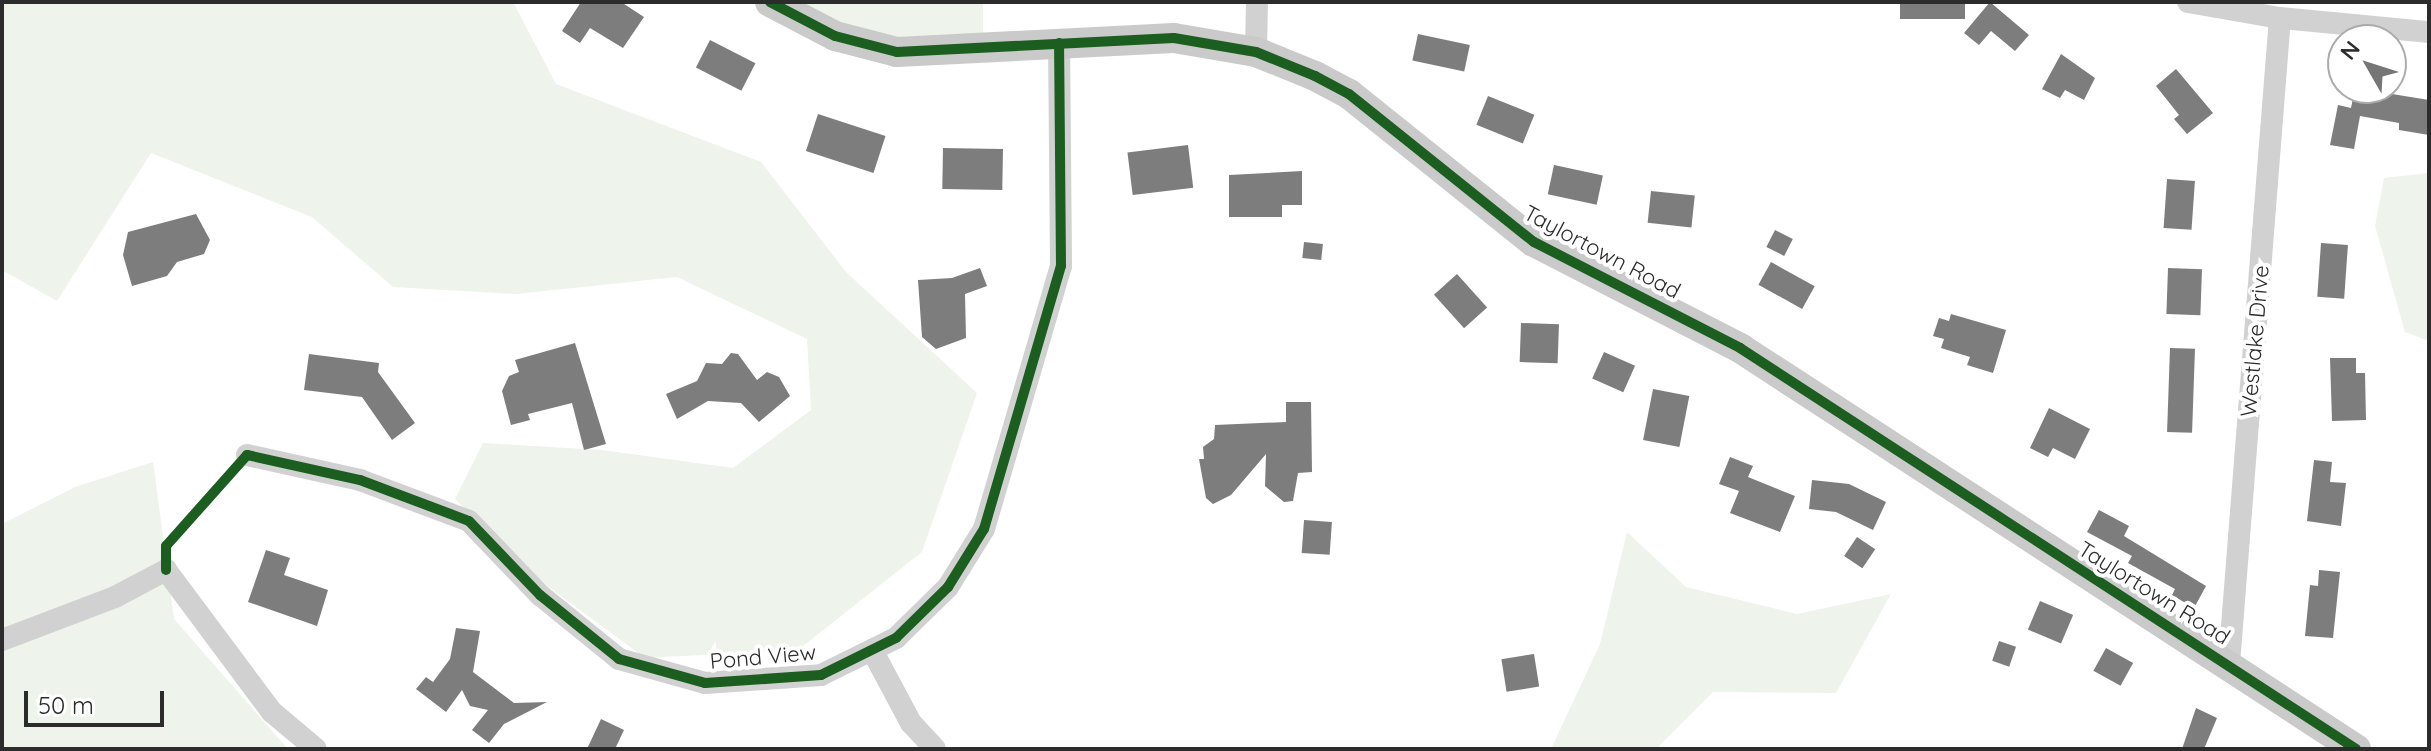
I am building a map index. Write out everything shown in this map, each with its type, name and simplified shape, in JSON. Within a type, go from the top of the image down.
[{"type":"street","name":"Taylortown Road","points":[[770,2],[835,36],[897,52],[1174,38],[1256,52],[1349,94],[1534,242],[1740,348],[2356,749]]},
{"type":"street","points":[[1256,52],[1257,2]]},
{"type":"street","points":[[2188,2],[2280,18],[2429,32]]},
{"type":"street","name":"Westlake Drive","points":[[2229,664],[2280,18]]},
{"type":"street","name":"Pond View","points":[[247,455],[360,480],[469,521],[540,595],[619,659],[705,683],[821,675],[896,638],[948,587],[984,529],[1061,266],[1059,43]]},
{"type":"street","points":[[2,640],[115,597],[166,570],[272,712],[316,749]]},
{"type":"street","points":[[872,650],[911,723],[935,749]]},
{"type":"shaded area","points":[[2,2],[513,2],[556,84],[761,162],[846,272],[977,393],[922,552],[798,650],[645,658],[538,579],[455,499],[483,443],[602,450],[733,468],[811,410],[807,339],[677,277],[516,294],[393,287],[312,217],[151,153],[57,301],[2,270]]},
{"type":"shaded area","points":[[781,2],[983,2],[983,36],[880,47]]},
{"type":"shaded area","points":[[2429,173],[2429,341],[2405,332],[2375,226],[2384,178]]},
{"type":"shaded area","points":[[153,462],[174,619],[288,749],[2,749],[2,524],[75,487]]},
{"type":"shaded area","points":[[1627,532],[1686,587],[1797,614],[1891,594],[1836,693],[1713,692],[1656,749],[1551,749],[1600,644]]},
{"type":"building","points":[[581,2],[621,2],[644,17],[623,48],[590,28],[580,43],[562,31]]},
{"type":"building","points":[[1900,2],[1965,2],[1965,19],[1900,19]]},
{"type":"building","points":[[1990,2],[2029,35],[2015,51],[1991,31],[1979,45],[1964,33]]},
{"type":"building","points":[[1418,34],[1470,45],[1464,71],[1412,60]]},
{"type":"building","points":[[710,40],[755,63],[741,91],[696,68]]},
{"type":"building","points":[[2061,54],[2095,78],[2084,100],[2065,90],[2060,98],[2042,89]]},
{"type":"building","points":[[2176,69],[2213,113],[2187,134],[2174,119],[2179,115],[2156,86]]},
{"type":"building","points":[[1488,96],[1534,115],[1523,143],[1476,125]]},
{"type":"building","points":[[2407,96],[2429,100],[2429,135],[2399,130],[2399,123],[2360,116],[2354,149],[2330,145],[2338,105],[2351,108],[2352,104],[2407,104]]},
{"type":"building","points":[[818,114],[886,136],[873,173],[806,151]]},
{"type":"building","points":[[1188,145],[1193,188],[1133,195],[1127,152]]},
{"type":"building","points":[[943,148],[1003,149],[1002,190],[942,189]]},
{"type":"building","points":[[1554,165],[1603,175],[1597,205],[1548,194]]},
{"type":"building","points":[[1302,171],[1302,205],[1282,205],[1282,217],[1229,217],[1229,175]]},
{"type":"building","points":[[2167,179],[2195,181],[2192,230],[2164,228]]},
{"type":"building","points":[[1651,191],[1695,196],[1691,227],[1648,223]]},
{"type":"building","points":[[196,214],[210,240],[204,254],[177,262],[167,276],[132,286],[123,255],[128,232]]},
{"type":"building","points":[[1775,230],[1793,239],[1784,256],[1766,247]]},
{"type":"building","points":[[1304,242],[1323,244],[1321,260],[1302,258]]},
{"type":"building","points":[[2321,243],[2348,245],[2344,299],[2317,297]]},
{"type":"building","points":[[1771,262],[1815,286],[1802,309],[1758,285]]},
{"type":"building","points":[[980,268],[987,286],[965,294],[966,338],[936,349],[922,337],[918,280],[952,278]]},
{"type":"building","points":[[2168,268],[2202,269],[2200,315],[2166,314]]},
{"type":"building","points":[[1457,274],[1487,307],[1464,328],[1434,295]]},
{"type":"building","points":[[1951,314],[2006,330],[1993,373],[1967,365],[1970,357],[1941,348],[1944,339],[1933,336],[1939,318],[1949,321]]},
{"type":"building","points":[[1521,323],[1559,324],[1558,363],[1520,362]]},
{"type":"building","points":[[575,343],[606,444],[584,450],[572,403],[528,414],[530,420],[511,425],[502,391],[509,376],[519,372],[515,360]]},
{"type":"building","points":[[2170,348],[2195,349],[2192,433],[2167,432]]},
{"type":"building","points":[[1604,352],[1635,366],[1623,392],[1592,378]]},
{"type":"building","points":[[731,353],[738,354],[757,380],[767,372],[779,377],[790,396],[759,422],[741,403],[708,401],[677,419],[666,394],[697,381],[706,363],[722,364]]},
{"type":"building","points":[[309,354],[379,363],[378,372],[415,423],[392,440],[362,397],[304,390]]},
{"type":"building","points":[[2330,358],[2356,358],[2356,373],[2365,373],[2366,420],[2332,421]]},
{"type":"building","points":[[1653,389],[1689,396],[1679,447],[1643,440]]},
{"type":"building","points":[[1286,402],[1311,402],[1312,472],[1298,473],[1293,501],[1284,502],[1265,486],[1266,454],[1231,495],[1213,504],[1206,498],[1199,459],[1204,459],[1203,447],[1214,439],[1215,425],[1286,422]]},
{"type":"building","points":[[2049,408],[2090,429],[2075,459],[2053,448],[2048,457],[2030,448]]},
{"type":"building","points":[[1730,457],[1753,466],[1748,477],[1795,496],[1780,532],[1730,513],[1739,491],[1719,484]]},
{"type":"building","points":[[2314,460],[2332,462],[2330,482],[2346,483],[2341,526],[2307,521]]},
{"type":"building","points":[[1812,480],[1849,484],[1886,502],[1873,530],[1836,512],[1809,509]]},
{"type":"building","points":[[2099,510],[2129,526],[2124,536],[2206,586],[2194,608],[2172,595],[2175,589],[2128,563],[2132,556],[2087,532]]},
{"type":"building","points":[[1304,520],[1332,522],[1330,555],[1302,553]]},
{"type":"building","points":[[1857,537],[1875,549],[1862,568],[1844,556]]},
{"type":"building","points":[[266,550],[290,558],[284,575],[328,590],[317,626],[248,602]]},
{"type":"building","points":[[2319,570],[2340,572],[2333,638],[2305,636],[2310,585],[2318,586]]},
{"type":"building","points":[[2040,601],[2073,615],[2061,644],[2028,630]]},
{"type":"building","points":[[456,628],[480,631],[473,672],[514,703],[547,702],[504,724],[489,743],[472,730],[488,710],[470,706],[462,690],[446,712],[416,689],[426,677],[433,682],[450,659]]},
{"type":"building","points":[[1999,641],[2016,647],[2009,667],[1992,661]]},
{"type":"building","points":[[2106,648],[2133,663],[2121,686],[2093,671]]},
{"type":"building","points":[[1534,654],[1539,687],[1507,692],[1501,659]]},
{"type":"building","points":[[2196,708],[2217,718],[2204,749],[2182,749]]},
{"type":"building","points":[[601,719],[624,730],[615,749],[587,749]]},
{"type":"cycle path","points":[[770,2],[835,36],[897,52],[1174,38],[1256,52],[1315,76],[1349,94],[1534,242],[1740,348],[2356,749]]},
{"type":"cycle path","points":[[166,570],[166,546],[247,455],[360,480],[469,521],[540,595],[619,659],[705,683],[821,675],[896,638],[948,587],[984,529],[1061,266],[1059,43]]}]
